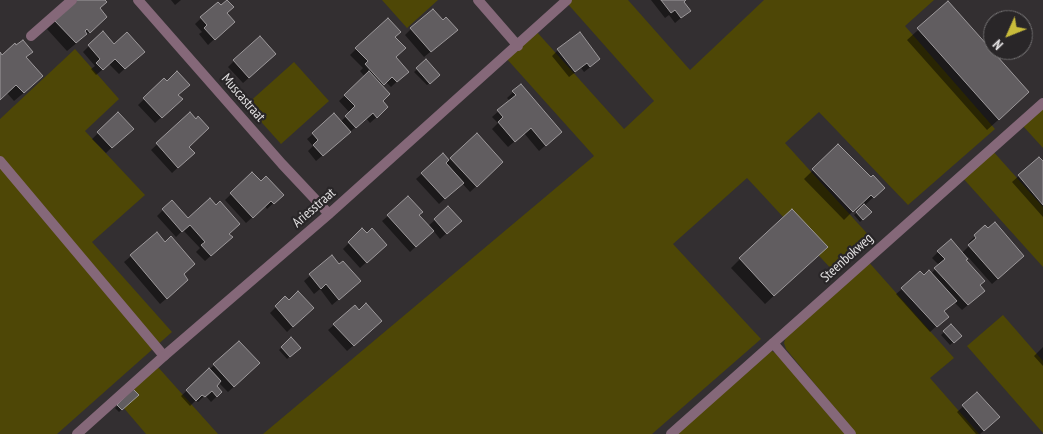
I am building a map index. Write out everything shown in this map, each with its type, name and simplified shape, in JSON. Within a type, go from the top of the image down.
[{"type":"street","points":[[30,36],[72,0]]},
{"type":"street","name":"Muscastraat","points":[[138,0],[282,164],[329,214]]},
{"type":"street","points":[[478,0],[518,46]]},
{"type":"street","name":"Ariesstraat","points":[[77,434],[164,356],[329,214],[567,0]]},
{"type":"street","name":"Steenbokweg","points":[[671,434],[1043,103]]},
{"type":"street","points":[[0,161],[164,356]]},
{"type":"street","points":[[773,343],[851,434]]},
{"type":"shaded area","points":[[382,0],[438,0],[407,28]]},
{"type":"shaded area","points":[[570,0],[628,0],[690,70],[764,0],[934,0],[905,26],[995,129],[908,205],[819,112],[785,143],[873,240],[835,273],[747,178],[673,244],[761,339],[652,434],[263,434],[594,156],[506,58],[536,31],[624,129],[654,101],[567,3]]},
{"type":"shaded area","points":[[75,49],[119,99],[85,131],[145,195],[92,242],[172,332],[57,434],[0,434],[0,119]]},
{"type":"shaded area","points":[[294,62],[329,101],[281,144],[246,105]]},
{"type":"shaded area","points":[[1043,108],[1043,148],[1023,126]]},
{"type":"shaded area","points":[[991,149],[1043,207],[1043,267],[961,176]]},
{"type":"shaded area","points":[[866,259],[954,358],[930,378],[979,434],[856,434],[786,349],[784,343],[787,333]]},
{"type":"shaded area","points":[[1003,315],[1043,361],[1043,433],[967,346]]},
{"type":"shaded area","points":[[770,350],[777,354],[845,434],[666,434],[755,358]]},
{"type":"shaded area","points":[[157,366],[218,434],[146,434],[117,400]]},
{"type":"building","points":[[76,0],[105,0],[107,2],[100,8],[107,17],[90,33],[87,29],[85,31],[87,34],[76,43],[54,20]]},
{"type":"building","points":[[227,0],[234,7],[227,13],[235,22],[215,40],[204,28],[207,25],[200,17],[218,2],[221,5]]},
{"type":"building","points":[[661,0],[686,0],[684,2],[691,11],[681,18],[675,10],[671,13]]},
{"type":"building","points":[[948,1],[983,40],[983,60],[1001,60],[1029,92],[999,120],[917,28]]},
{"type":"building","points":[[433,9],[443,20],[446,17],[458,30],[431,52],[410,28]]},
{"type":"building","points":[[388,18],[401,32],[395,37],[406,48],[396,57],[409,72],[397,82],[392,77],[384,85],[365,64],[368,61],[355,48]]},
{"type":"building","points":[[103,31],[114,44],[127,32],[145,52],[125,69],[115,59],[103,70],[96,63],[100,59],[88,45]]},
{"type":"building","points":[[580,32],[600,59],[590,67],[587,63],[575,72],[557,49]]},
{"type":"building","points":[[260,36],[276,54],[249,78],[233,60]]},
{"type":"building","points":[[23,40],[33,52],[26,57],[43,76],[24,93],[16,85],[0,100],[0,52],[2,55],[15,43],[16,45]]},
{"type":"building","points":[[426,59],[440,75],[430,84],[416,68]]},
{"type":"building","points":[[177,71],[190,85],[178,95],[183,99],[162,118],[143,98],[164,78],[167,81]]},
{"type":"building","points":[[369,71],[390,94],[383,101],[388,107],[377,118],[373,113],[356,128],[345,116],[355,106],[344,95]]},
{"type":"building","points":[[521,84],[562,132],[546,146],[531,128],[515,142],[498,122],[503,117],[497,110],[516,95],[512,91]]},
{"type":"building","points":[[118,112],[134,129],[112,148],[97,132]]},
{"type":"building","points":[[190,112],[196,119],[198,116],[209,128],[189,147],[195,153],[178,168],[156,143]]},
{"type":"building","points":[[334,113],[351,132],[323,156],[313,145],[318,140],[312,133]]},
{"type":"building","points":[[477,133],[503,162],[477,187],[450,158]]},
{"type":"building","points":[[838,144],[871,177],[873,175],[885,188],[874,198],[871,195],[853,212],[812,169]]},
{"type":"building","points":[[443,153],[449,160],[446,163],[464,183],[445,199],[421,173]]},
{"type":"building","points":[[1039,157],[1043,161],[1043,205],[1018,175]]},
{"type":"building","points":[[252,172],[261,181],[266,176],[284,195],[274,204],[271,201],[253,218],[230,193]]},
{"type":"building","points":[[408,196],[423,212],[419,215],[434,231],[416,247],[387,215]]},
{"type":"building","points":[[210,198],[216,205],[220,201],[240,224],[229,234],[233,237],[211,256],[201,245],[205,242],[190,225],[182,232],[162,209],[172,200],[188,218]]},
{"type":"building","points":[[864,204],[872,212],[863,220],[856,212]]},
{"type":"building","points":[[448,206],[462,221],[447,234],[434,219]]},
{"type":"building","points":[[792,209],[828,247],[774,296],[739,258]]},
{"type":"building","points":[[995,222],[1024,256],[998,279],[968,245],[976,238],[974,235],[985,225],[988,228]]},
{"type":"building","points":[[362,228],[367,233],[372,228],[387,245],[367,263],[348,242]]},
{"type":"building","points":[[157,232],[165,242],[171,236],[195,264],[184,274],[188,280],[167,299],[130,255]]},
{"type":"building","points":[[951,239],[968,259],[966,260],[985,281],[980,285],[985,291],[968,305],[934,268],[945,259],[937,251]]},
{"type":"building","points":[[332,255],[339,264],[343,261],[361,281],[339,300],[326,284],[321,289],[309,274]]},
{"type":"building","points":[[929,270],[957,301],[944,311],[949,317],[937,327],[901,288],[920,271],[924,275]]},
{"type":"building","points":[[298,291],[314,308],[293,327],[275,306],[285,296],[289,300]]},
{"type":"building","points":[[366,303],[382,321],[354,346],[333,324],[355,305],[359,310]]},
{"type":"building","points":[[951,324],[962,336],[954,343],[943,331]]},
{"type":"building","points":[[291,337],[301,348],[290,357],[281,347]]},
{"type":"building","points":[[239,341],[260,363],[234,387],[213,364]]},
{"type":"building","points":[[209,368],[221,381],[217,386],[222,392],[217,397],[212,391],[205,397],[202,395],[196,401],[186,390]]},
{"type":"building","points":[[133,389],[139,395],[122,410],[117,405]]},
{"type":"building","points":[[977,392],[1000,417],[984,431],[962,405]]}]
